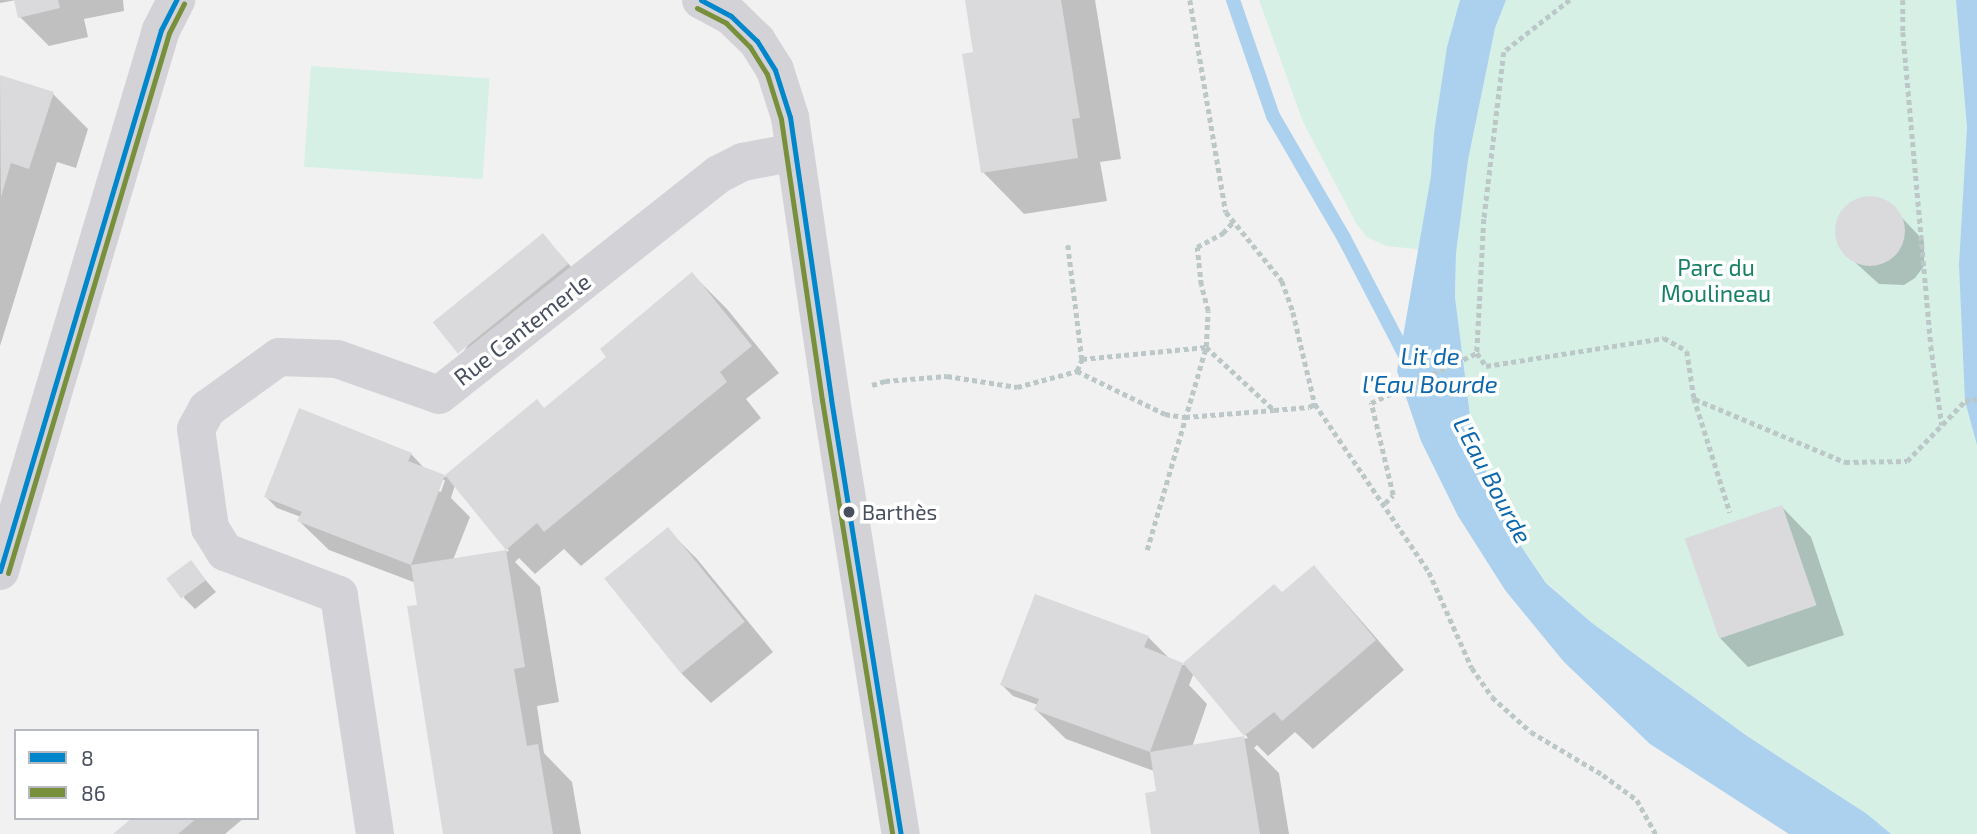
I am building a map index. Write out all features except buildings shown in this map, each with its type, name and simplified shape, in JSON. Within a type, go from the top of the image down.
[{"type":"street","points":[[0,571],[161,30],[176,0]]},
{"type":"street","points":[[701,0],[731,16],[757,41],[775,69],[790,117],[831,399],[901,834]]},
{"type":"street","name":"Rue Cantemerle","points":[[375,834],[339,595],[225,552],[210,528],[196,429],[207,409],[279,356],[337,359],[439,395],[719,174],[743,162],[795,152]]},
{"type":"path","points":[[1190,0],[1226,212],[1282,281],[1293,312],[1315,404],[1385,503],[1429,572],[1472,668],[1492,697],[1531,732],[1603,775],[1637,800],[1656,834]]},
{"type":"path","points":[[1570,0],[1504,51],[1484,219],[1478,353],[1486,366],[1664,338],[1687,351],[1694,398],[1730,512]]},
{"type":"path","points":[[1903,0],[1903,32],[1931,346],[1942,425]]},
{"type":"path","points":[[1147,550],[1206,346],[1209,311],[1201,285],[1197,247],[1223,233],[1233,222]]},
{"type":"path","points":[[1068,245],[1082,359],[1077,371]]},
{"type":"path","points":[[1082,359],[1206,346],[1274,410]]},
{"type":"path","points":[[1385,503],[1393,495],[1371,403],[1404,390],[1478,353]]},
{"type":"path","points":[[831,399],[885,381],[947,376],[1017,387],[1077,371],[1166,414],[1185,417],[1309,408],[1315,404]]},
{"type":"path","points":[[1694,398],[1845,462],[1907,461],[1965,401],[1977,399]]},
{"type":"green space","name":"Parc du Moulineau","points":[[1259,0],[1977,0],[1977,834],[1891,834],[1867,814],[1747,736],[1592,623],[1546,582],[1512,533],[1473,439],[1455,297],[1456,253],[1386,246],[1367,237],[1357,225],[1303,122]]},
{"type":"green space","points":[[311,66],[490,78],[483,179],[304,167]]},
{"type":"water","name":"Lit de l'Eau Bourde","points":[[1460,0],[1506,0],[1495,28],[1468,160],[1456,253],[1455,297],[1473,439],[1512,533],[1546,583],[1592,623],[1747,736],[1867,814],[1891,834],[1789,834],[1650,744],[1564,662],[1505,590],[1458,516],[1421,441],[1397,371],[1431,176],[1434,133],[1447,47]]},
{"type":"water","points":[[1956,0],[1977,0],[1977,445],[1965,401],[1959,265],[1967,127]]},
{"type":"waterway","name":"L'Eau Bourde","points":[[1233,0],[1273,116],[1344,238],[1409,363]]},
{"type":"transit line","name":"8","points":[[0,571],[161,30],[176,0]]},
{"type":"transit line","name":"8","points":[[701,0],[731,16],[757,41],[775,70],[790,117],[831,399],[901,834]]},
{"type":"transit line","name":"86","points":[[8,573],[169,33],[184,4]]},
{"type":"transit line","name":"86","points":[[697,8],[726,23],[750,47],[767,74],[781,119],[822,400],[892,834]]},
{"type":"place","name":"Barthès","points":[[849,512]]}]
